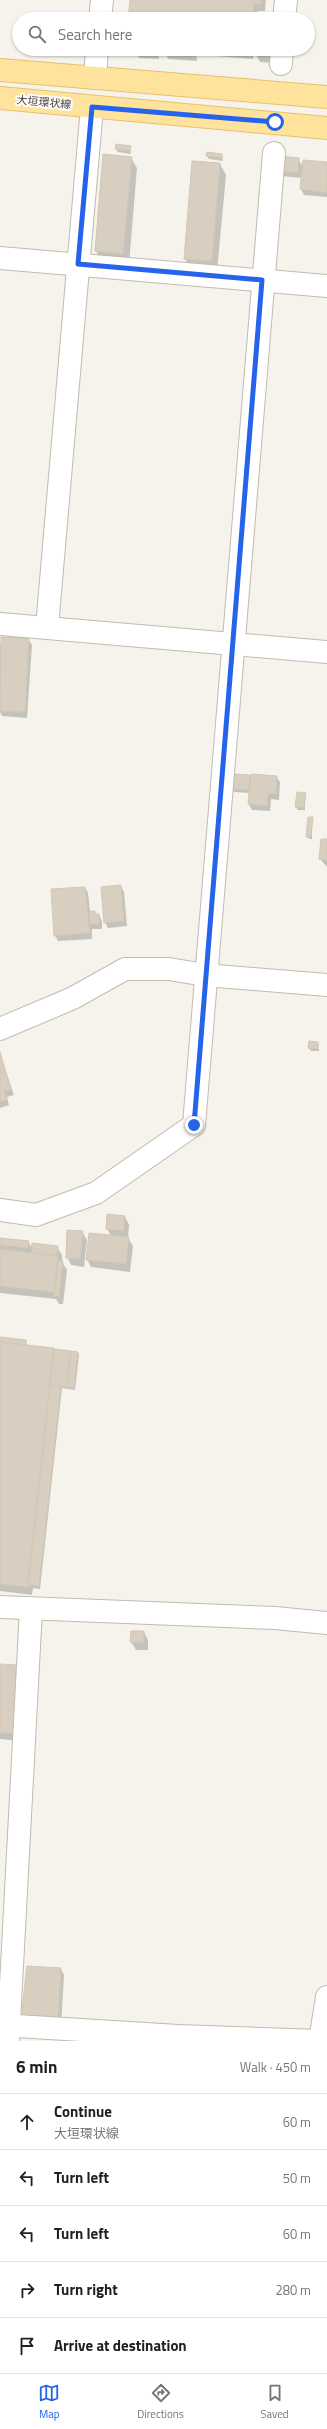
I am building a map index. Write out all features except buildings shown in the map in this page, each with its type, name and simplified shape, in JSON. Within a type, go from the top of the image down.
[{"type":"main road","points":[[0,70],[327,97]]},
{"type":"main road","name":"大垣環状線","points":[[0,98],[327,128]]},
{"type":"street","points":[[101,12],[102,0]]},
{"type":"street","points":[[285,12],[286,0]]},
{"type":"street","points":[[95,78],[97,56]]},
{"type":"street","points":[[47,627],[92,107]]},
{"type":"street","points":[[0,1210],[36,1215],[96,1193],[194,1125],[232,644],[274,153]]},
{"type":"street","points":[[0,258],[327,286]]},
{"type":"street","points":[[0,624],[327,652]]},
{"type":"street","points":[[0,1029],[73,998],[125,969],[169,969],[205,975],[327,985]]},
{"type":"street","points":[[0,1607],[275,1618],[327,1623]]},
{"type":"street","points":[[31,1609],[6,2031],[320,2041],[327,1997]]},
{"type":"route","points":[[194,1125],[262,280],[78,264],[92,107],[275,122]]}]
